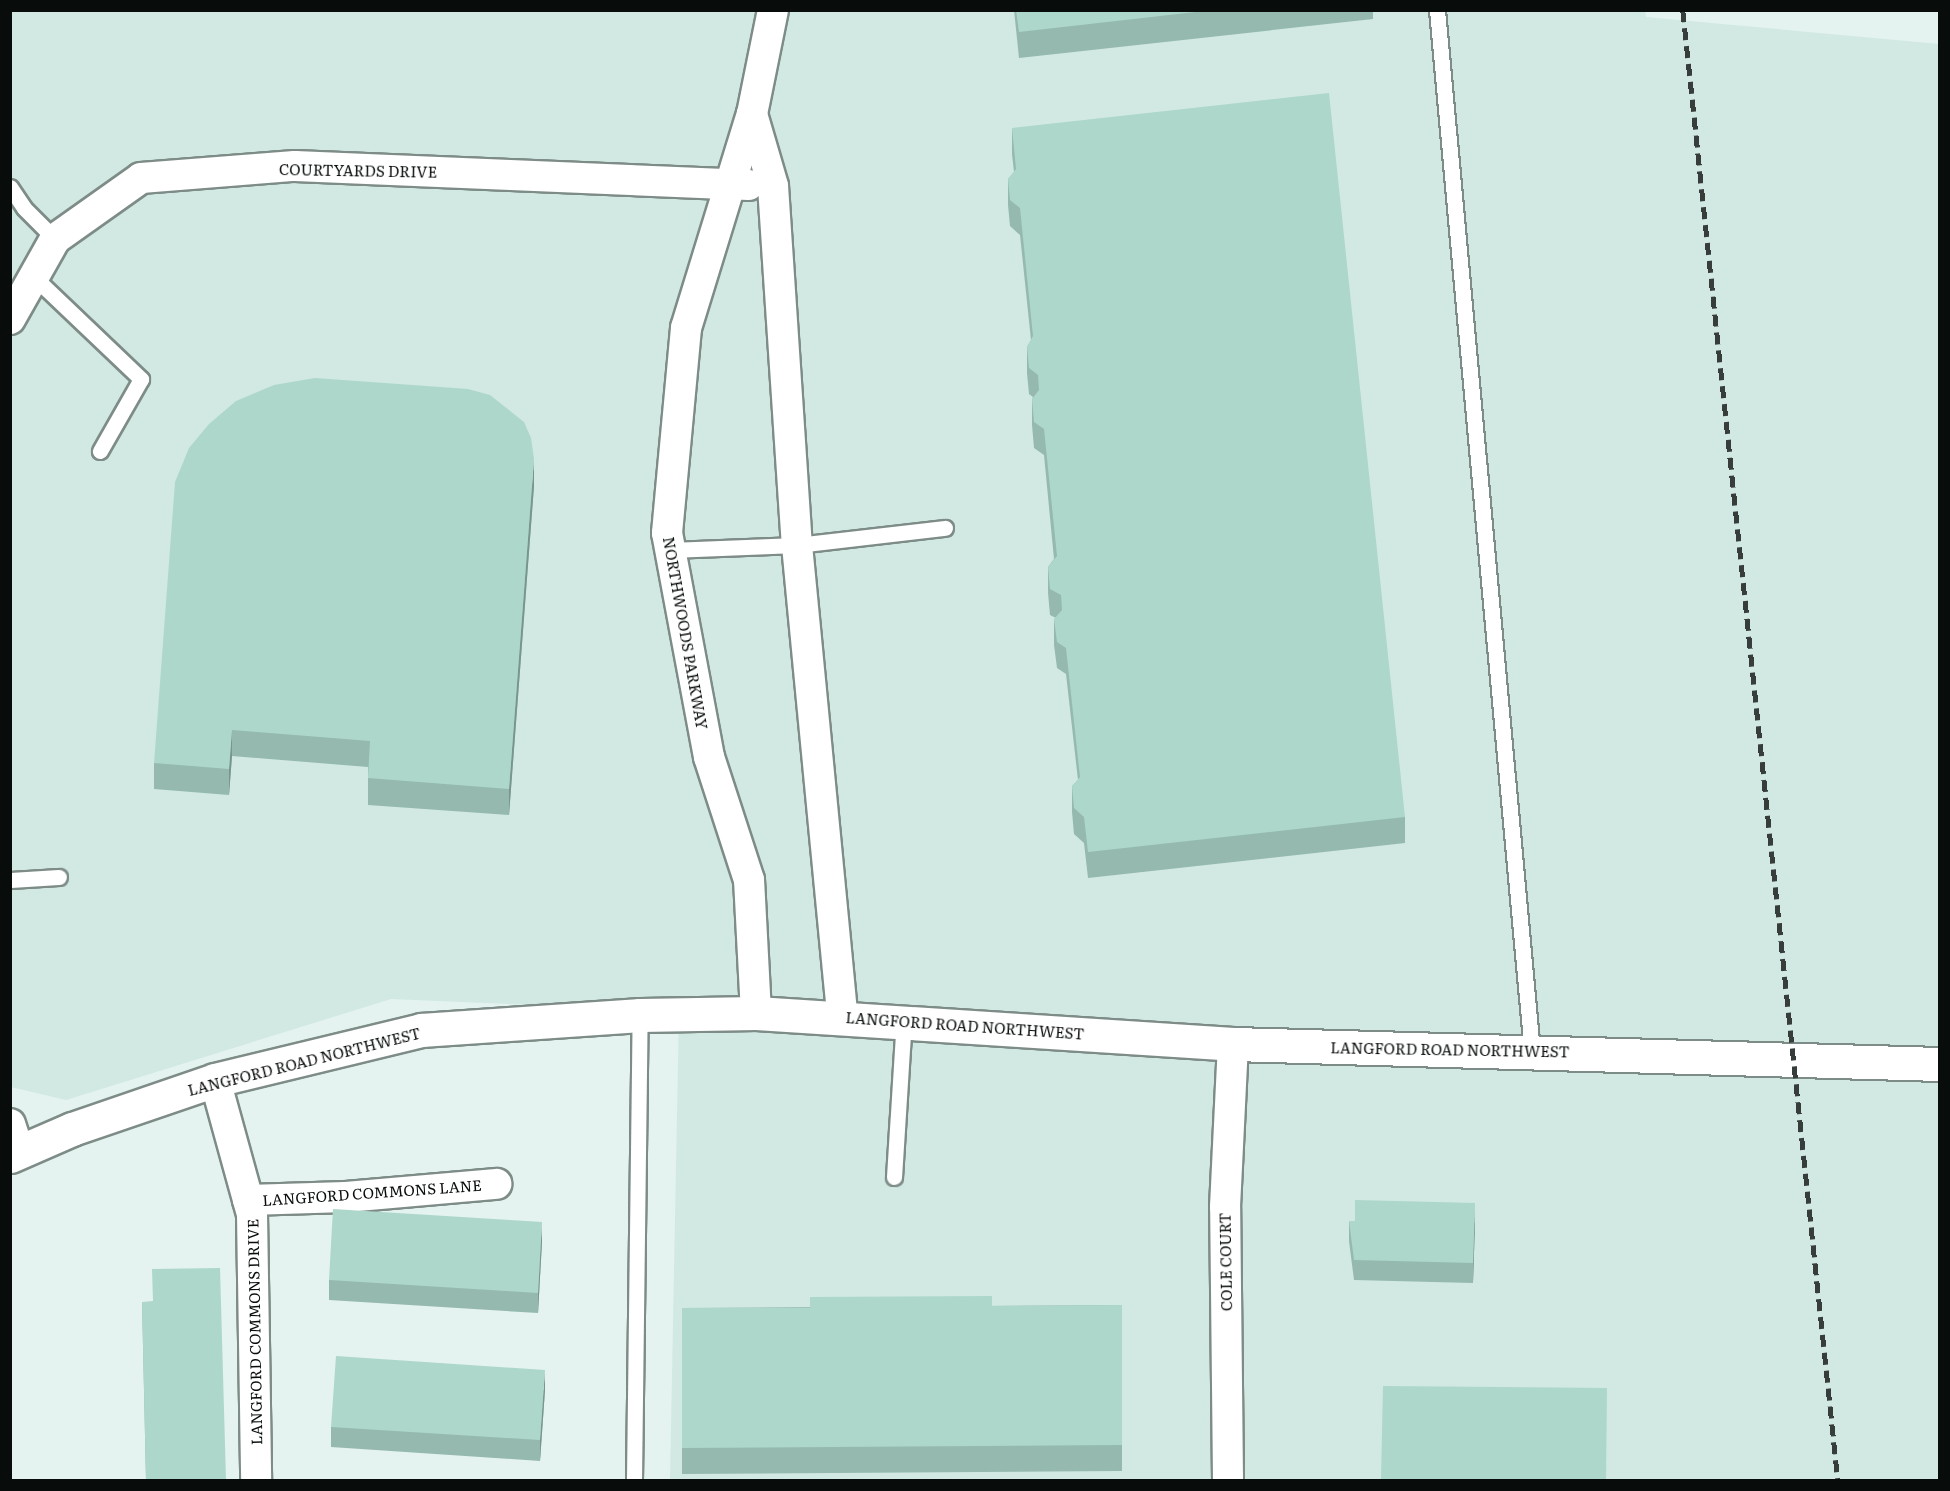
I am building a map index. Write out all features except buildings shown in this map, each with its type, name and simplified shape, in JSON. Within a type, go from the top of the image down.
[{"type":"street","name":"NORTHWOODS PARKWAY","points":[[756,1013],[749,880],[710,757],[667,533],[686,328],[752,114],[773,10]]},
{"type":"street","name":"NORTHWOODS PARKWAY","points":[[752,114],[773,186],[797,545],[842,1017]]},
{"type":"street","name":"COURTYARDS DRIVE","points":[[10,320],[55,239],[141,178],[283,167],[773,186]]},
{"type":"street","name":"LANGFORD ROAD NORTHWEST","points":[[13,1144],[72,1129],[215,1080],[420,1030],[640,1015],[756,1013],[903,1019],[1233,1044],[1940,1064]]},
{"type":"street","name":"COLE COURT","points":[[1228,1480],[1225,1207],[1233,1044]]},
{"type":"street","name":"LANGFORD COMMONS DRIVE","points":[[215,1080],[252,1214],[256,1480]]},
{"type":"street","name":"LANGFORD COMMONS LANE","points":[[248,1200],[346,1197],[496,1184]]},
{"type":"lane","points":[[1437,10],[1532,1051]]},
{"type":"lane","points":[[10,187],[24,208],[55,239]]},
{"type":"lane","points":[[34,277],[141,379],[100,451]]},
{"type":"lane","points":[[670,550],[797,545],[945,528]]},
{"type":"lane","points":[[10,880],[59,877]]},
{"type":"lane","points":[[634,1480],[640,1015]]},
{"type":"lane","points":[[894,1177],[903,1019]]},
{"type":"shaded area","points":[[1645,10],[1646,17],[1939,44],[1939,1480],[670,1480],[679,1011],[391,999],[66,1100],[11,1087],[11,11]]},
{"type":"railway","points":[[1683,10],[1838,1480]]}]
